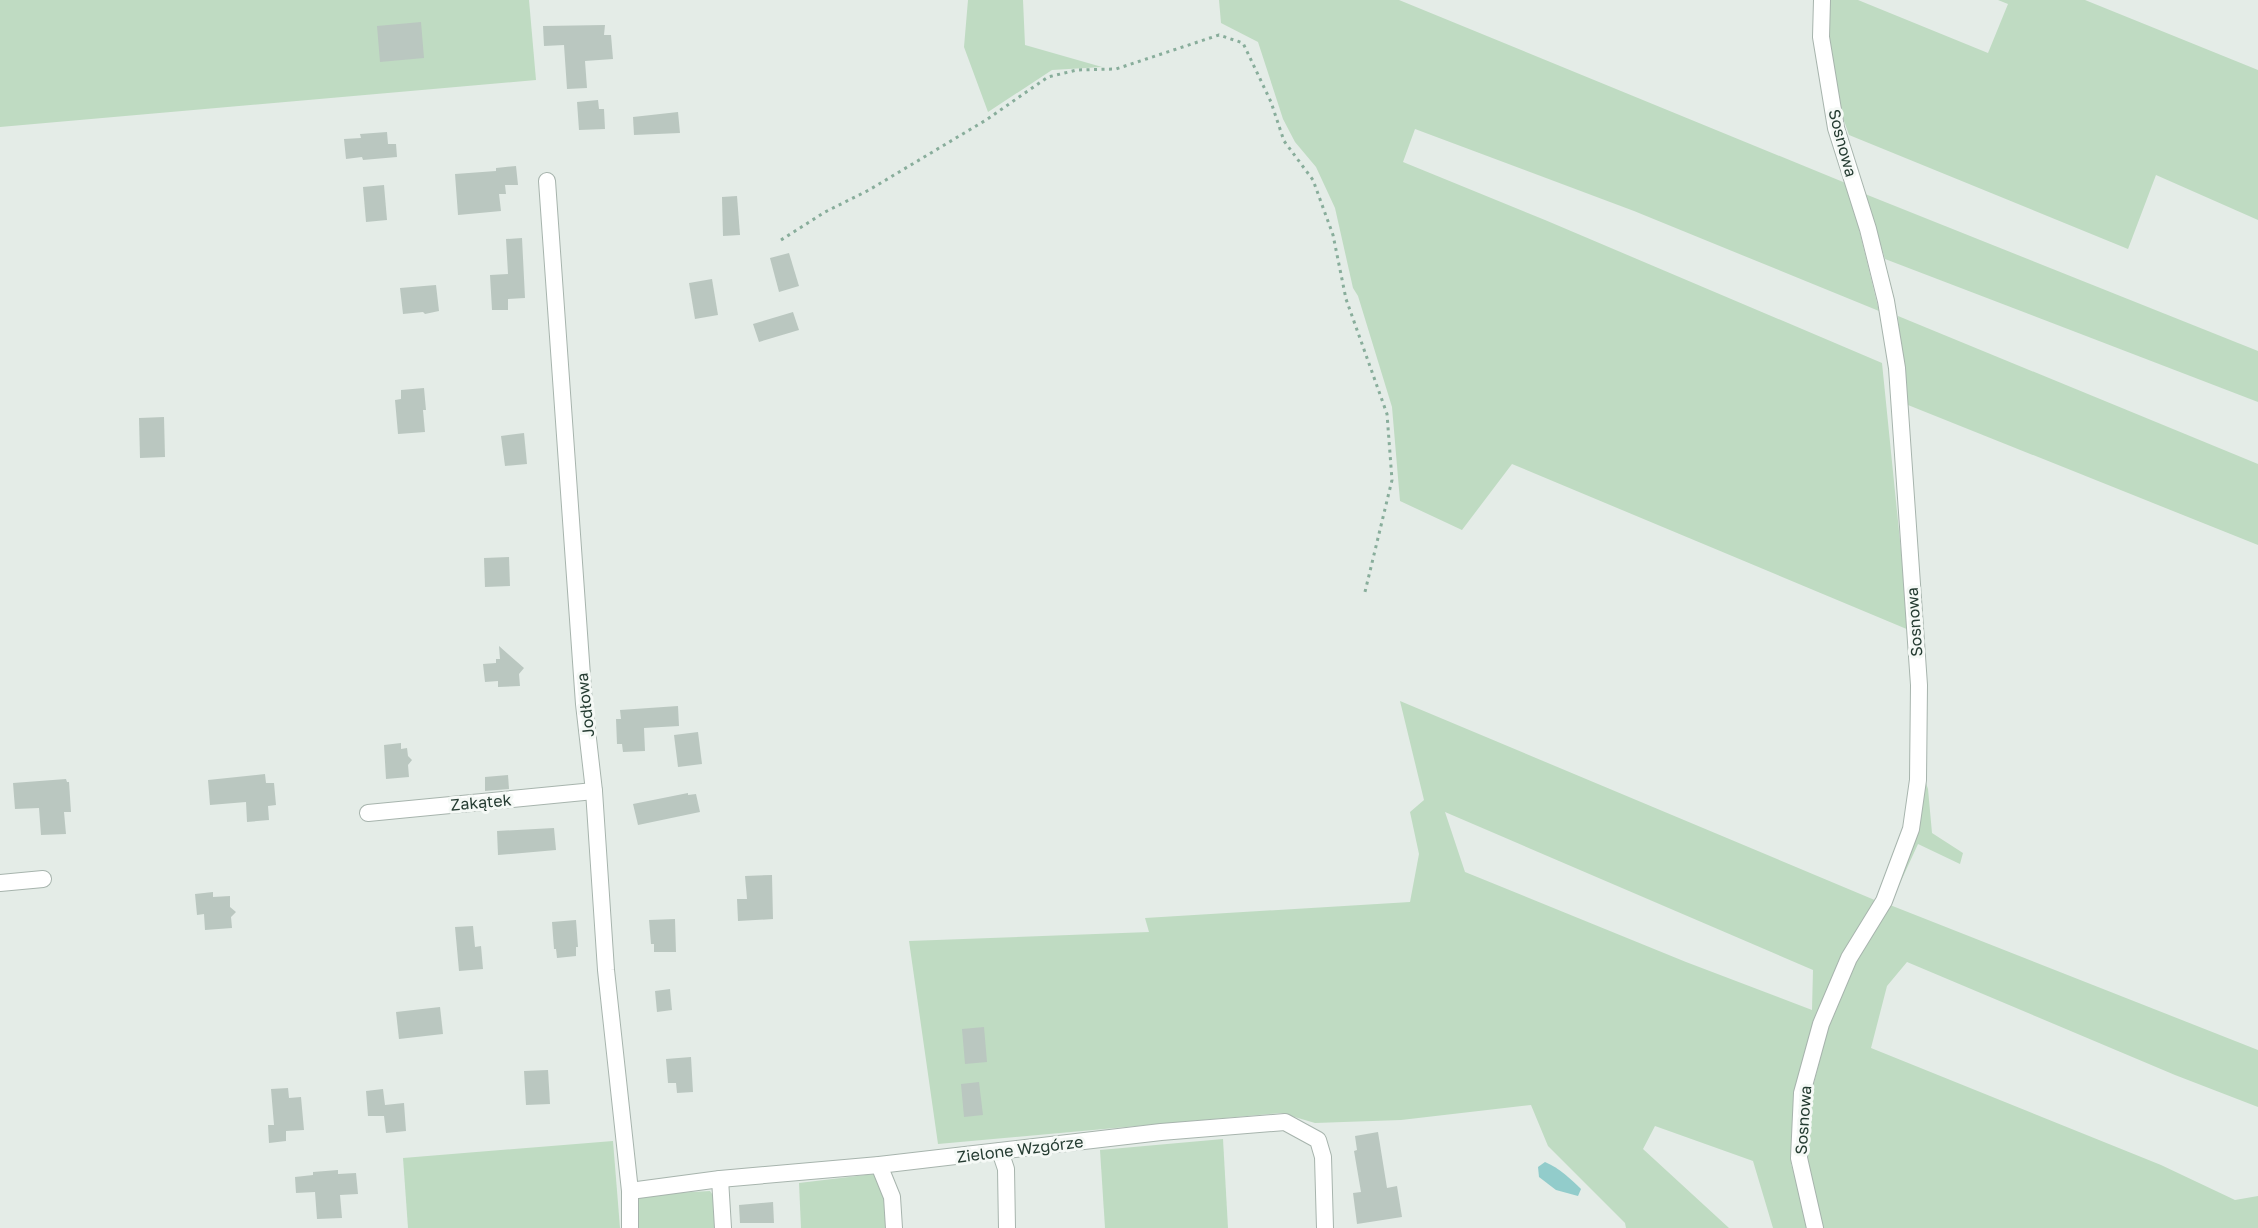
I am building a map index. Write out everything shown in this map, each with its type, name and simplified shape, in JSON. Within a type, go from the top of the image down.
[{"type":"street","name":"Sosnowa","points":[[1815,1228],[1799,1158],[1802,1093],[1821,1024],[1848,958],[1884,901],[1911,829],[1918,780],[1919,685],[1897,368],[1886,301],[1868,229],[1836,128],[1821,37],[1822,0]]},
{"type":"street","name":"Jodłowa","points":[[547,181],[577,622],[594,791],[606,970],[630,1191],[630,1228]]},
{"type":"street","name":"Zakątek","points":[[368,813],[594,791]]},
{"type":"street","points":[[0,883],[43,879]]},
{"type":"street","name":"Zielone Wzgórze","points":[[630,1191],[720,1179],[879,1166],[1161,1132],[1285,1122],[1318,1140],[1323,1157],[1325,1228]]},
{"type":"street","points":[[1000,1151],[1006,1169],[1006,1228]]},
{"type":"street","points":[[879,1166],[892,1197],[894,1228]]},
{"type":"street","points":[[720,1179],[723,1228]]},
{"type":"path","points":[[781,240],[825,212],[869,190],[986,120],[1048,76],[1077,70],[1116,69],[1219,34],[1243,43],[1271,102],[1284,141],[1313,180],[1334,236],[1346,299],[1387,414],[1392,480],[1364,596]]},
{"type":"green space","points":[[0,0],[529,0],[536,80],[0,127]]},
{"type":"green space","points":[[968,0],[1023,0],[1025,45],[1102,67],[1052,70],[988,112],[964,47]]},
{"type":"green space","points":[[1219,0],[1399,0],[1848,184],[1879,311],[1634,211],[1415,129],[1403,162],[1882,363],[1909,630],[1512,464],[1462,530],[1400,501],[1392,407],[1358,296],[1353,288],[1335,208],[1316,167],[1295,142],[1283,119],[1258,42],[1221,23]]},
{"type":"green space","points":[[1829,0],[1858,0],[1988,53],[2008,4],[1998,0],[2085,0],[2258,70],[2258,220],[2156,175],[2128,249],[1849,135],[1836,98],[1830,48]]},
{"type":"green space","points":[[1865,194],[2258,351],[2258,402],[1885,259]]},
{"type":"green space","points":[[1898,316],[2258,464],[2258,545],[1903,403]]},
{"type":"green space","points":[[1400,701],[1877,901],[1796,1104],[1791,1164],[1810,1228],[1773,1228],[1753,1161],[1655,1126],[1643,1149],[1729,1228],[1626,1228],[1625,1223],[1548,1146],[1531,1105],[1401,1120],[1315,1123],[1281,1113],[938,1144],[909,941],[1149,932],[1145,918],[1410,902],[1419,854],[1410,812],[1424,800]],"holes":[[[1445,812],[1813,970],[1812,1010],[1686,962],[1465,872]]]},
{"type":"green space","points":[[1922,771],[1928,789],[1932,833],[1963,853],[1960,864],[1918,844],[1890,905],[2258,1050],[2258,1107],[2175,1075],[1907,962],[1887,986],[1871,1048],[2161,1165],[2235,1200],[2258,1196],[2258,1228],[1823,1228],[1803,1162],[1805,1119],[1827,1031],[1849,967],[1886,903]]},
{"type":"green space","points":[[1223,1139],[1228,1228],[1105,1228],[1100,1150]]},
{"type":"green space","points":[[613,1141],[620,1228],[408,1228],[403,1158]]},
{"type":"green space","points":[[874,1174],[886,1199],[888,1228],[801,1228],[799,1183]]},
{"type":"green space","points":[[710,1191],[719,1204],[720,1228],[638,1228],[637,1195]]},
{"type":"water","points":[[1545,1162],[1560,1171],[1581,1189],[1578,1196],[1556,1190],[1539,1177],[1538,1167]]},
{"type":"building","points":[[421,22],[424,58],[380,62],[377,26]]},
{"type":"building","points":[[605,25],[604,35],[611,35],[613,59],[585,61],[587,88],[567,89],[564,45],[544,46],[543,26]]},
{"type":"building","points":[[598,100],[599,109],[604,109],[605,129],[579,130],[577,102]]},
{"type":"building","points":[[678,112],[680,133],[634,135],[633,117]]},
{"type":"building","points":[[387,132],[388,144],[396,144],[397,157],[346,159],[344,139],[361,138],[360,134]]},
{"type":"building","points":[[516,166],[518,185],[505,185],[506,194],[499,194],[501,211],[458,215],[455,174],[496,171],[496,168]]},
{"type":"building","points":[[384,185],[387,220],[366,222],[363,187]]},
{"type":"building","points":[[737,196],[740,235],[723,236],[722,197]]},
{"type":"building","points":[[522,238],[525,298],[508,299],[508,310],[492,310],[490,275],[508,274],[506,239]]},
{"type":"building","points":[[789,253],[799,286],[779,292],[770,258]]},
{"type":"building","points":[[712,279],[718,315],[695,319],[689,283]]},
{"type":"building","points":[[436,285],[439,311],[425,314],[423,312],[403,314],[400,288]]},
{"type":"building","points":[[793,312],[799,330],[759,342],[753,324]]},
{"type":"building","points":[[424,388],[425,432],[398,434],[395,400],[401,399],[401,390]]},
{"type":"building","points":[[164,417],[165,457],[140,458],[139,418]]},
{"type":"building","points":[[524,433],[527,464],[505,466],[501,436]]},
{"type":"building","points":[[509,557],[510,586],[485,587],[484,558]]},
{"type":"building","points":[[499,646],[524,668],[519,674],[520,686],[498,687],[498,681],[485,682],[483,664],[496,663],[496,659],[500,659]]},
{"type":"building","points":[[678,706],[679,726],[644,728],[645,751],[623,752],[622,744],[617,744],[616,719],[621,719],[620,710]]},
{"type":"building","points":[[698,732],[702,764],[678,767],[674,735]]},
{"type":"building","points":[[401,743],[401,749],[407,748],[408,756],[412,760],[408,765],[409,777],[386,779],[384,745]]},
{"type":"building","points":[[265,774],[266,783],[274,783],[276,805],[268,806],[269,820],[247,822],[246,802],[210,805],[208,780]]},
{"type":"building","points":[[508,775],[509,789],[485,791],[485,777]]},
{"type":"building","points":[[66,779],[69,782],[71,812],[64,812],[66,834],[41,835],[39,808],[15,809],[13,783]]},
{"type":"building","points":[[688,793],[688,795],[696,794],[700,812],[638,825],[633,804]]},
{"type":"building","points":[[554,828],[556,850],[498,855],[497,831]]},
{"type":"building","points":[[772,875],[773,919],[738,921],[737,899],[747,899],[745,876]]},
{"type":"building","points":[[213,892],[213,897],[230,896],[230,907],[236,912],[231,917],[232,928],[205,930],[204,914],[197,915],[195,894]]},
{"type":"building","points":[[675,919],[676,952],[654,952],[649,920]]},
{"type":"building","points":[[576,920],[578,947],[576,947],[576,956],[557,958],[552,922]]},
{"type":"building","points":[[473,926],[475,947],[481,946],[483,969],[459,971],[455,927]]},
{"type":"building","points":[[670,989],[672,1010],[657,1012],[655,991]]},
{"type":"building","points":[[440,1007],[443,1034],[399,1039],[396,1012]]},
{"type":"building","points":[[984,1027],[987,1062],[965,1064],[962,1029]]},
{"type":"building","points":[[691,1057],[693,1092],[677,1093],[676,1083],[668,1083],[666,1059]]},
{"type":"building","points":[[548,1070],[550,1104],[526,1105],[524,1071]]},
{"type":"building","points":[[979,1082],[983,1115],[964,1117],[961,1084]]},
{"type":"building","points":[[288,1088],[289,1098],[301,1097],[304,1130],[286,1131],[286,1141],[269,1143],[268,1125],[274,1125],[271,1089]]},
{"type":"building","points":[[383,1089],[385,1105],[404,1103],[406,1131],[386,1133],[384,1116],[368,1116],[366,1091]]},
{"type":"building","points":[[1378,1132],[1387,1188],[1397,1186],[1402,1217],[1357,1224],[1353,1193],[1361,1192],[1354,1151],[1357,1150],[1355,1136]]},
{"type":"building","points":[[338,1170],[338,1174],[356,1173],[358,1194],[340,1195],[342,1218],[317,1219],[315,1192],[296,1193],[295,1177],[313,1175],[313,1172]]},
{"type":"building","points":[[773,1202],[774,1223],[740,1223],[739,1205]]}]
